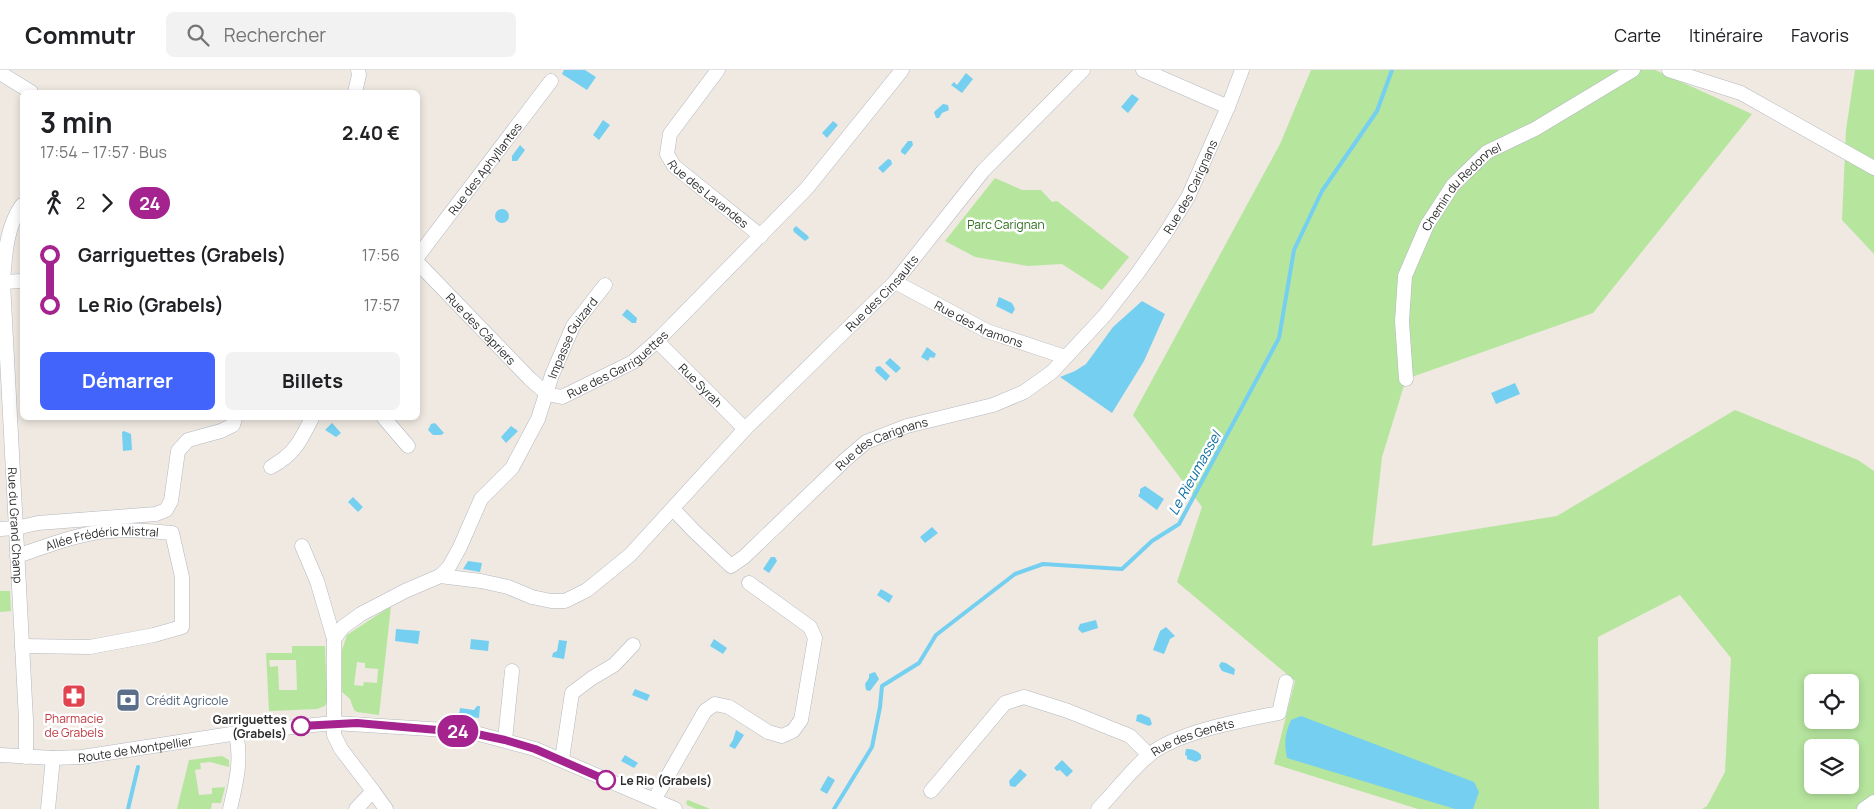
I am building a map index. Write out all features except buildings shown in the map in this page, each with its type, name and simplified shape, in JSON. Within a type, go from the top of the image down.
[{"type":"street","points":[[355,90],[359,75],[358,70]]},
{"type":"street","name":"Rue des Lavandes","points":[[718,70],[670,134],[666,154],[674,166],[761,236]]},
{"type":"street","name":"Rue des Garriguettes","points":[[334,639],[343,627],[361,614],[405,591],[440,576],[449,567],[481,499],[512,468],[538,419],[547,394],[562,396],[602,378],[633,362],[657,341],[807,188],[902,70]]},
{"type":"street","name":"Rue des Cinsaults","points":[[673,509],[745,428],[895,282],[983,171],[1083,70]]},
{"type":"street","points":[[1143,70],[1228,107]]},
{"type":"street","name":"Rue des Carignans","points":[[673,509],[731,566],[744,557],[866,442],[907,426],[993,405],[1024,392],[1052,372],[1105,315],[1165,234],[1188,197],[1228,107],[1242,70]]},
{"type":"street","name":"Chemin du Redonnel","points":[[1406,379],[1402,321],[1405,276],[1427,225],[1453,185],[1488,152],[1535,129],[1633,70]]},
{"type":"street","points":[[1669,70],[1742,93],[1874,168]]},
{"type":"street","points":[[0,71],[4,76],[27,90]]},
{"type":"street","name":"Rue des Aphyllantes","points":[[420,253],[551,81]]},
{"type":"street","name":"Rue du Grand Champ","points":[[20,208],[16,214],[16,234],[4,282],[5,437],[16,528],[26,720],[26,757]]},
{"type":"street","name":"Rue des Câpriers","points":[[420,265],[530,379],[547,394]]},
{"type":"street","points":[[4,282],[20,280]]},
{"type":"street","name":"Rue des Aramons","points":[[895,282],[987,332],[1065,357]]},
{"type":"street","name":"Impasse Guizard","points":[[547,394],[552,375],[573,326],[605,285]]},
{"type":"street","name":"Rue Syrah","points":[[657,341],[745,428]]},
{"type":"street","points":[[0,529],[156,514],[166,510],[172,501],[178,451],[188,440],[221,432],[233,425],[234,420]]},
{"type":"street","points":[[271,467],[286,458],[298,444],[311,420]]},
{"type":"street","points":[[386,420],[408,446]]},
{"type":"street","points":[[440,576],[481,581],[508,587],[532,597],[551,601],[565,601],[587,590],[630,555],[673,509]]},
{"type":"street","name":"Allée Frédéric Mistral","points":[[17,556],[58,542],[108,531],[146,530],[172,533],[182,577],[182,627],[154,635],[90,647],[22,646]]},
{"type":"street","points":[[302,546],[317,581],[334,639],[334,723],[336,741],[386,809]]},
{"type":"street","points":[[654,800],[706,711],[715,704],[729,707],[768,732],[782,736],[793,731],[801,720],[815,638],[810,627],[749,583]]},
{"type":"street","points":[[562,759],[572,693],[614,665],[633,645]]},
{"type":"street","points":[[505,740],[512,671]]},
{"type":"street","name":"Rue des Genêts","points":[[1098,809],[1149,755],[1169,744],[1198,731],[1278,713],[1286,682]]},
{"type":"street","points":[[931,791],[1005,703],[1024,697],[1068,711],[1130,736],[1149,755]]},
{"type":"street","name":"Route de Montpellier","points":[[0,755],[54,758],[82,757],[236,734],[334,723],[446,730],[505,740],[562,759],[673,809]]},
{"type":"street","points":[[230,809],[239,760],[239,746],[236,734]]},
{"type":"street","points":[[48,809],[54,758]]},
{"type":"street","points":[[356,809],[373,791]]},
{"type":"street","points":[[1864,809],[1874,802]]},
{"type":"green space","points":[[1311,70],[1655,70],[1752,114],[1593,313],[1406,379],[1382,457],[1372,546],[1557,516],[1735,410],[1858,460],[1874,471],[1874,809],[1702,809],[1707,806],[1725,772],[1731,658],[1680,595],[1598,637],[1599,809],[1418,809],[1274,764],[1295,681],[1177,582],[1202,507],[1133,415],[1280,144]]},
{"type":"green space","points":[[1855,70],[1874,70],[1874,254],[1842,220],[1846,130]]},
{"type":"green space","name":"Parc Carignan","points":[[995,178],[1022,190],[1041,190],[1052,202],[1057,201],[1129,257],[1102,290],[1062,264],[1028,266],[975,257],[945,241]]},
{"type":"green space","points":[[0,591],[10,591],[11,611],[0,612]]},
{"type":"green space","points":[[391,606],[379,715],[357,712],[354,710],[350,699],[342,692],[342,650],[347,635]],"holes":[[[357,662],[365,663],[365,668],[378,669],[377,683],[364,682],[363,686],[354,685]]]},
{"type":"green space","points":[[292,646],[325,646],[327,700],[325,706],[317,709],[269,711],[266,653],[292,653]],"holes":[[[269,660],[296,660],[297,690],[279,690],[278,666],[270,667]]]},
{"type":"green space","points":[[222,756],[229,760],[229,767],[210,762],[200,763],[201,769],[195,770],[199,795],[212,794],[212,788],[225,787],[221,803],[212,803],[211,809],[177,809],[189,760]]},
{"type":"green space","points":[[688,800],[710,809],[696,809],[687,805],[686,802]]},
{"type":"water","points":[[564,70],[585,70],[596,77],[587,90],[562,74]]},
{"type":"water","points":[[966,73],[973,79],[962,93],[951,85],[954,82],[957,85]]},
{"type":"water","points":[[1132,94],[1139,99],[1128,113],[1121,107]]},
{"type":"water","points":[[943,104],[948,105],[949,110],[942,113],[939,118],[936,118],[934,112]]},
{"type":"water","points":[[603,120],[610,125],[599,140],[593,135]]},
{"type":"water","points":[[833,121],[838,125],[827,138],[822,133]]},
{"type":"water","points":[[908,141],[912,141],[913,145],[905,155],[901,150]]},
{"type":"water","points":[[520,145],[525,150],[517,161],[512,161],[512,156]]},
{"type":"water","points":[[888,159],[891,160],[892,164],[883,173],[878,168]]},
{"type":"water","points":[[499,209],[505,209],[509,216],[505,223],[499,223],[495,219],[495,213]]},
{"type":"water","points":[[796,226],[809,238],[805,241],[794,232],[793,229]]},
{"type":"water","points":[[999,297],[1012,303],[1015,309],[1012,314],[996,306]]},
{"type":"water","points":[[1142,301],[1165,314],[1144,361],[1112,413],[1060,377],[1086,364],[1113,327]]},
{"type":"water","points":[[627,309],[637,318],[636,323],[632,323],[622,315]]},
{"type":"water","points":[[927,347],[936,354],[934,358],[930,357],[928,361],[921,357]]},
{"type":"water","points":[[890,358],[901,368],[896,373],[885,363]]},
{"type":"water","points":[[880,366],[890,376],[886,381],[875,371],[876,367]]},
{"type":"water","points":[[1515,383],[1520,394],[1496,404],[1491,393]]},
{"type":"water","points":[[332,423],[341,433],[336,437],[325,430]]},
{"type":"water","points":[[435,423],[444,433],[433,435],[428,430],[431,424]]},
{"type":"water","points":[[511,426],[518,431],[506,443],[501,437]]},
{"type":"water","points":[[122,432],[131,434],[132,450],[123,451]]},
{"type":"water","points":[[1145,486],[1164,499],[1157,510],[1138,496],[1140,489]]},
{"type":"water","points":[[353,497],[363,507],[358,512],[348,502]]},
{"type":"water","points":[[932,527],[938,533],[925,543],[920,537]]},
{"type":"water","points":[[771,557],[775,557],[777,561],[769,573],[763,569]]},
{"type":"water","points":[[468,561],[482,563],[480,572],[463,569]]},
{"type":"water","points":[[881,589],[893,596],[889,603],[877,595]]},
{"type":"water","points":[[1096,620],[1098,628],[1082,633],[1078,629],[1080,624]]},
{"type":"water","points":[[1166,627],[1175,636],[1170,639],[1164,654],[1153,650],[1160,631]]},
{"type":"water","points":[[396,629],[420,631],[418,644],[395,641]]},
{"type":"water","points":[[471,639],[489,641],[488,651],[470,649]]},
{"type":"water","points":[[714,639],[727,648],[723,654],[710,646]]},
{"type":"water","points":[[559,640],[567,641],[564,659],[552,657],[553,653],[557,651]]},
{"type":"water","points":[[1221,662],[1235,669],[1234,675],[1222,671],[1219,666]]},
{"type":"water","points":[[875,672],[879,679],[870,691],[866,690],[865,684],[869,674]]},
{"type":"water","points":[[635,689],[650,695],[647,701],[632,695]]},
{"type":"water","points":[[477,706],[480,706],[479,718],[459,715],[460,708],[474,710]]},
{"type":"water","points":[[1141,714],[1150,718],[1152,724],[1149,726],[1136,721],[1137,715]]},
{"type":"water","points":[[1301,716],[1474,782],[1479,792],[1473,809],[1455,809],[1287,758],[1286,734],[1289,725],[1291,720]]},
{"type":"water","points":[[736,730],[744,735],[735,749],[729,746]]},
{"type":"water","points":[[1186,749],[1198,752],[1201,755],[1201,759],[1196,762],[1187,759],[1185,755]]},
{"type":"water","points":[[625,755],[638,763],[634,768],[621,761]]},
{"type":"water","points":[[1062,760],[1073,771],[1067,777],[1060,770],[1057,771],[1054,768]]},
{"type":"water","points":[[1020,769],[1027,775],[1015,787],[1010,786],[1009,781]]},
{"type":"water","points":[[828,776],[835,780],[827,794],[820,790]]},
{"type":"waterway","name":"Le Rieumassel","points":[[834,809],[872,747],[882,686],[919,663],[936,635],[1015,574],[1043,564],[1122,569],[1152,541],[1179,524],[1279,338],[1294,250],[1322,191],[1377,111],[1392,70]]},
{"type":"waterway","points":[[128,809],[138,767]]},
{"type":"bus line","name":"24","points":[[301,726],[357,723],[472,733],[535,749],[562,759],[606,780]]},
{"type":"place","name":"Pharmacie de Grabels","points":[[74,696]]},
{"type":"place","name":"Crédit Agricole","points":[[128,700]]},
{"type":"place","name":"Garriguettes (Grabels)","points":[[301,726]]},
{"type":"place","name":"Le Rio (Grabels)","points":[[606,780]]}]
